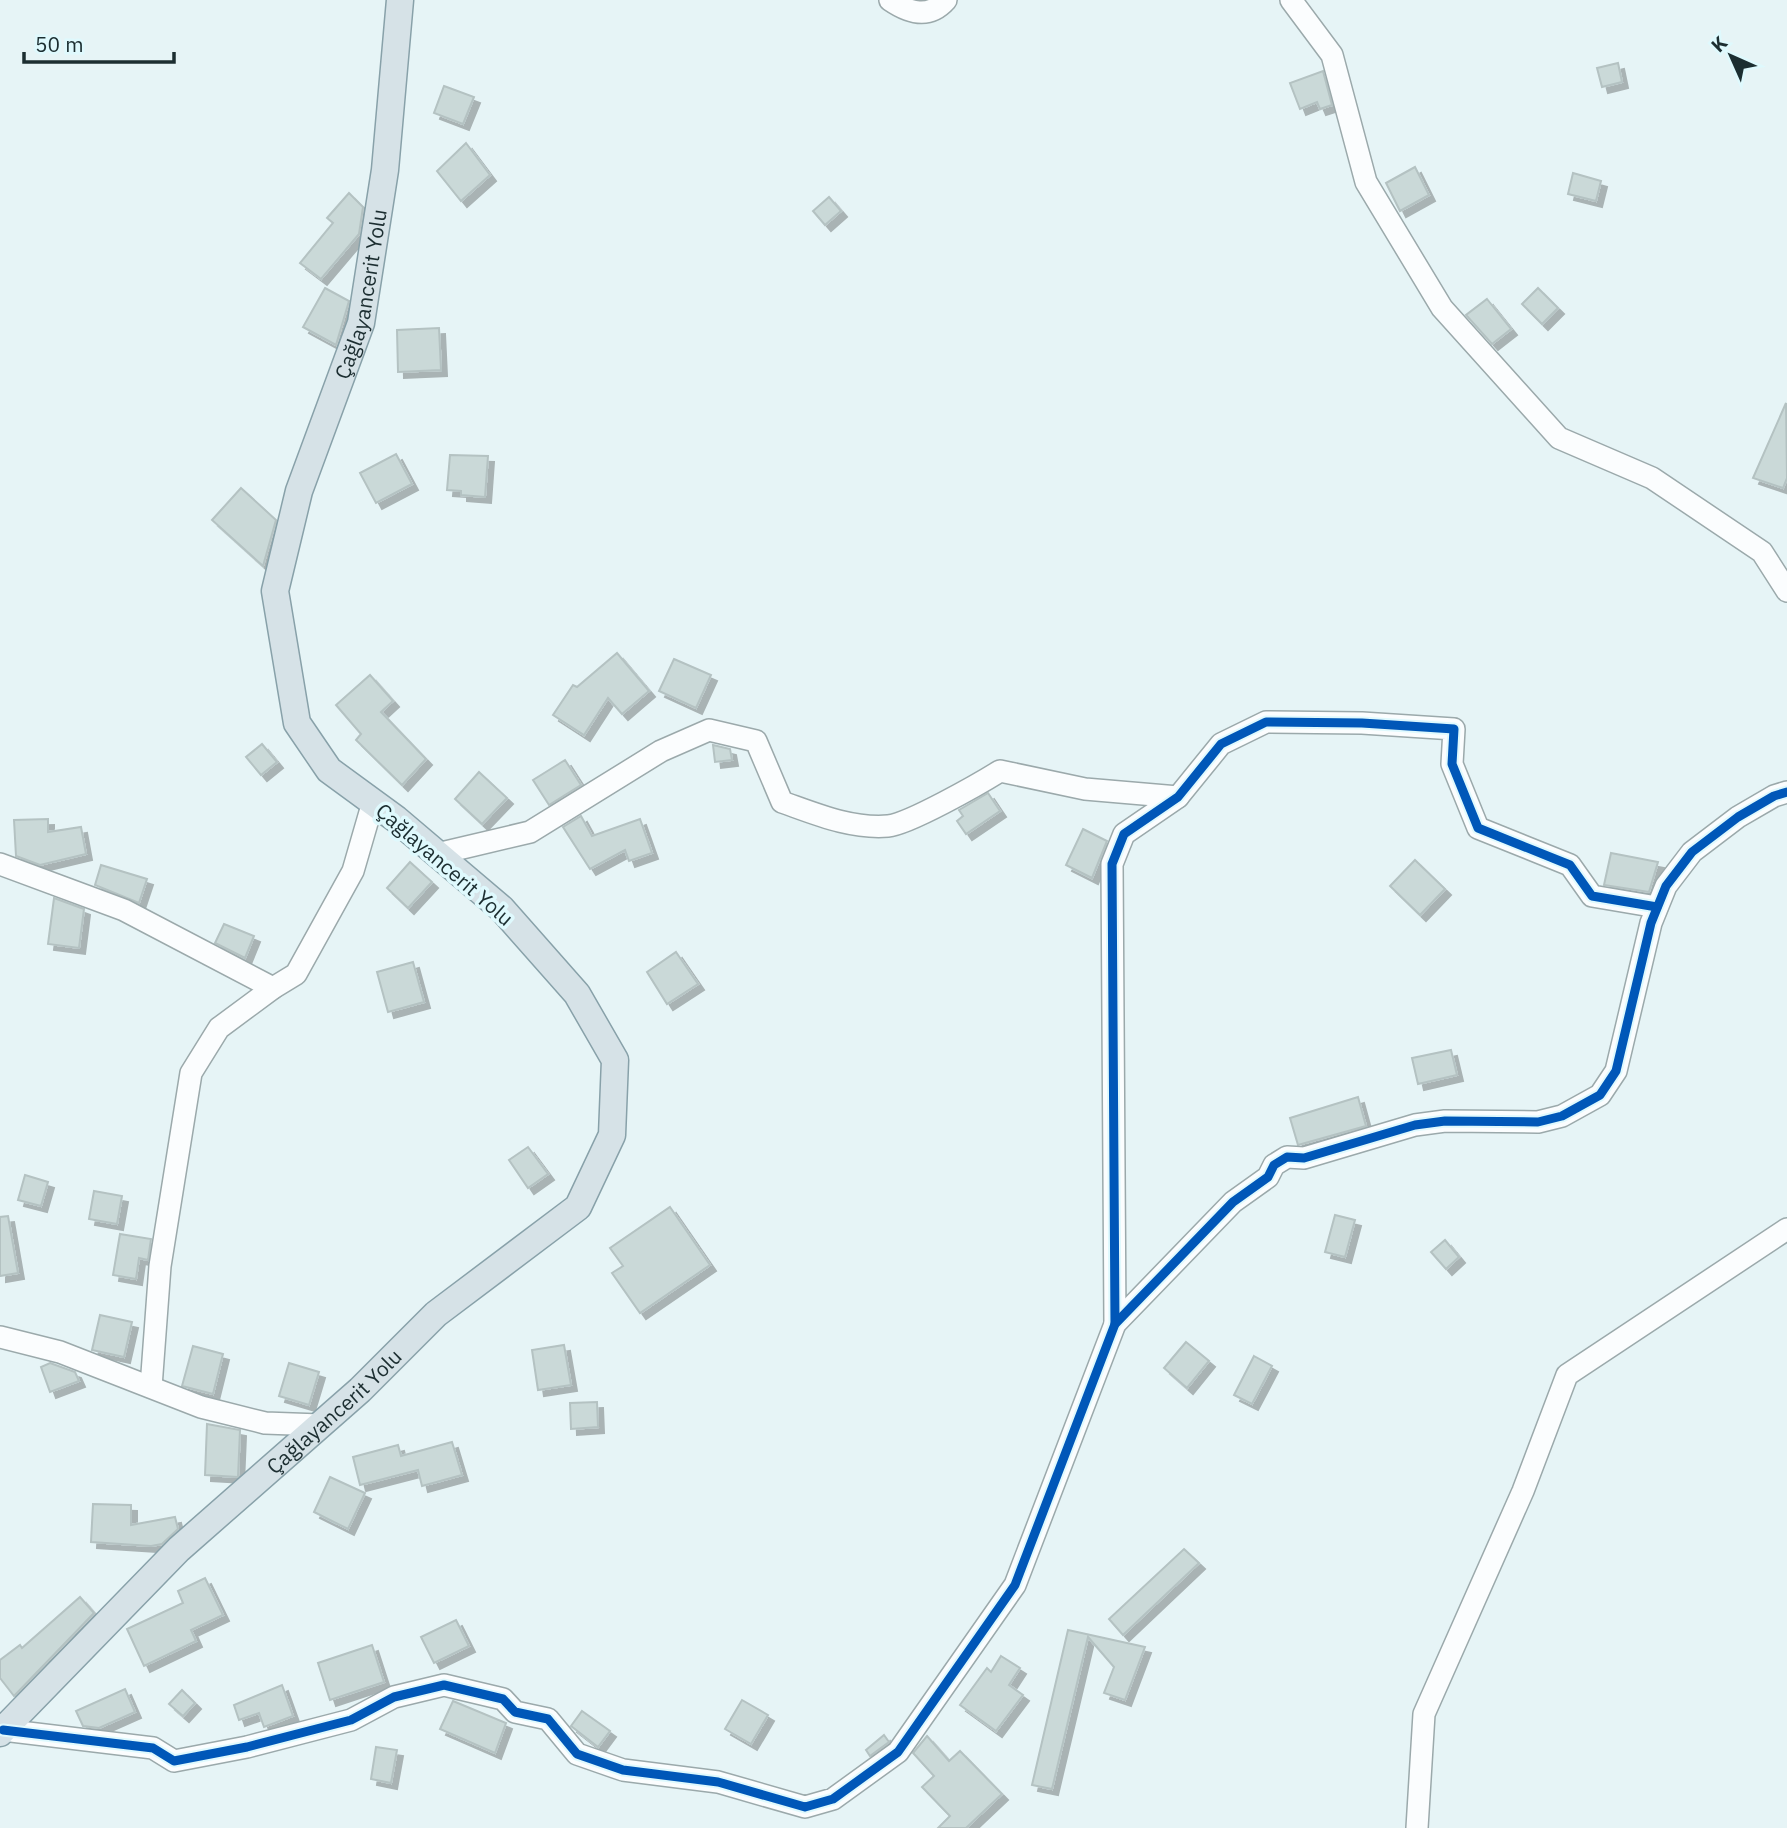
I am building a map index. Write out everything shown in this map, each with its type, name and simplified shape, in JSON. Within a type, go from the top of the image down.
[{"type":"main road","name":"Çağlayancerit Yolu","points":[[1,1732],[179,1549],[360,1390],[436,1314],[578,1206],[612,1135],[615,1060],[577,994],[502,909],[373,802],[328,770],[297,723],[275,591],[299,491],[361,323],[385,170],[400,0]]},
{"type":"street","points":[[890,0],[906,10],[920,12],[939,7],[946,0]]},
{"type":"street","points":[[1290,0],[1332,55],[1366,182],[1442,308],[1559,438],[1663,485],[1762,552],[1787,591]]},
{"type":"street","points":[[1,1732],[153,1748],[174,1761],[247,1747],[351,1720],[394,1697],[444,1685],[503,1699],[515,1712],[548,1719],[577,1754],[623,1770],[718,1782],[805,1807],[833,1799],[898,1752],[1016,1585],[1115,1324],[1112,864],[1124,834],[1178,797],[1221,744],[1266,722],[1362,723],[1454,729],[1452,764],[1478,828],[1570,865],[1592,896],[1657,908]]},
{"type":"street","points":[[437,854],[530,832],[661,751],[709,730],[756,741],[782,802],[839,822],[890,826],[968,790],[1000,771],[1086,789],[1178,797]]},
{"type":"street","points":[[1115,1324],[1233,1202],[1268,1177],[1275,1165],[1287,1157],[1304,1158],[1424,1124],[1538,1122],[1562,1116],[1600,1095],[1616,1071],[1657,908],[1666,886],[1692,852],[1738,817],[1774,796],[1787,792]]},
{"type":"street","points":[[151,1387],[160,1266],[191,1073],[219,1028],[296,974],[353,871],[373,802]]},
{"type":"street","points":[[0,864],[124,910],[273,988]]},
{"type":"street","points":[[1417,1828],[1424,1714],[1523,1492],[1567,1374],[1787,1229]]},
{"type":"street","points":[[0,1337],[60,1352],[201,1407],[265,1423],[320,1425]]},
{"type":"building","points":[[1618,63],[1622,82],[1602,87],[1597,68]]},
{"type":"building","points":[[1323,71],[1332,105],[1320,109],[1317,102],[1300,109],[1290,83]]},
{"type":"building","points":[[444,86],[474,97],[463,124],[434,113]]},
{"type":"building","points":[[466,143],[490,175],[461,201],[437,171]]},
{"type":"building","points":[[1415,167],[1429,195],[1400,211],[1386,183]]},
{"type":"building","points":[[1573,173],[1601,181],[1596,201],[1568,194]]},
{"type":"building","points":[[349,193],[363,207],[359,234],[321,279],[300,263],[333,223],[327,218]]},
{"type":"building","points":[[829,197],[841,211],[825,225],[813,211]]},
{"type":"building","points":[[325,288],[349,301],[336,345],[303,327]]},
{"type":"building","points":[[1538,288],[1558,308],[1542,324],[1522,304]]},
{"type":"building","points":[[1487,299],[1511,329],[1492,344],[1466,315]]},
{"type":"building","points":[[439,328],[441,370],[398,372],[397,330]]},
{"type":"building","points":[[1786,403],[1787,478],[1783,488],[1753,478]]},
{"type":"building","points":[[396,454],[412,484],[376,503],[360,473]]},
{"type":"building","points":[[450,455],[488,456],[485,497],[461,495],[461,491],[447,490]]},
{"type":"building","points":[[241,488],[276,520],[263,566],[212,520]]},
{"type":"building","points":[[617,653],[649,691],[622,714],[608,698],[584,735],[553,715],[573,685],[577,687]]},
{"type":"building","points":[[674,659],[711,675],[696,708],[659,691]]},
{"type":"building","points":[[370,675],[393,701],[381,712],[426,759],[402,785],[356,740],[361,734],[336,705]]},
{"type":"building","points":[[262,744],[277,762],[261,775],[246,757]]},
{"type":"building","points":[[713,745],[730,749],[732,760],[715,762]]},
{"type":"building","points":[[565,760],[581,785],[549,805],[533,780]]},
{"type":"building","points":[[479,772],[507,798],[482,824],[455,799]]},
{"type":"building","points":[[988,793],[1000,811],[966,834],[957,821],[963,816],[959,810]]},
{"type":"building","points":[[581,816],[592,836],[640,819],[652,853],[629,861],[625,850],[590,869],[563,827]]},
{"type":"building","points":[[48,819],[48,832],[81,827],[86,854],[40,865],[16,856],[14,820]]},
{"type":"building","points":[[1083,829],[1107,841],[1092,878],[1066,865]]},
{"type":"building","points":[[1611,853],[1658,862],[1649,892],[1604,885]]},
{"type":"building","points":[[1415,860],[1445,889],[1420,915],[1390,886]]},
{"type":"building","points":[[410,862],[432,882],[408,908],[387,888]]},
{"type":"building","points":[[101,865],[147,879],[139,903],[95,885]]},
{"type":"building","points":[[54,898],[84,909],[79,948],[48,944]]},
{"type":"building","points":[[224,924],[254,936],[245,958],[215,943]]},
{"type":"building","points":[[676,952],[698,984],[667,1004],[647,972]]},
{"type":"building","points":[[413,962],[424,1002],[388,1012],[377,972]]},
{"type":"building","points":[[1451,1050],[1457,1075],[1418,1084],[1412,1058]]},
{"type":"building","points":[[1358,1097],[1366,1126],[1298,1145],[1290,1118]]},
{"type":"building","points":[[528,1147],[548,1174],[528,1188],[509,1160]]},
{"type":"building","points":[[25,1175],[48,1182],[41,1206],[18,1200]]},
{"type":"building","points":[[94,1191],[122,1196],[117,1224],[89,1219]]},
{"type":"building","points":[[670,1207],[710,1265],[640,1313],[612,1273],[623,1266],[610,1248]]},
{"type":"building","points":[[1335,1215],[1355,1220],[1345,1257],[1325,1252]]},
{"type":"building","points":[[8,1216],[18,1273],[0,1276],[0,1217]]},
{"type":"building","points":[[120,1234],[151,1239],[148,1260],[139,1258],[136,1279],[113,1275]]},
{"type":"building","points":[[1445,1240],[1459,1257],[1446,1269],[1431,1252]]},
{"type":"building","points":[[100,1315],[132,1322],[124,1357],[92,1350]]},
{"type":"building","points":[[1186,1342],[1209,1361],[1187,1388],[1164,1368]]},
{"type":"building","points":[[564,1345],[571,1385],[538,1390],[532,1350]]},
{"type":"building","points":[[193,1346],[223,1354],[213,1394],[182,1386]]},
{"type":"building","points":[[1254,1356],[1272,1366],[1252,1404],[1234,1395]]},
{"type":"building","points":[[50,1363],[75,1372],[79,1381],[50,1392],[41,1367]]},
{"type":"building","points":[[289,1363],[319,1372],[309,1405],[279,1396]]},
{"type":"building","points":[[597,1402],[598,1427],[571,1429],[570,1403]]},
{"type":"building","points":[[207,1424],[240,1430],[238,1477],[205,1475]]},
{"type":"building","points":[[452,1442],[462,1475],[422,1486],[418,1470],[360,1485],[353,1457],[398,1445],[401,1456]]},
{"type":"building","points":[[330,1477],[365,1493],[348,1529],[314,1512]]},
{"type":"building","points":[[93,1504],[131,1505],[131,1525],[175,1517],[178,1529],[162,1544],[151,1546],[91,1542]]},
{"type":"building","points":[[1184,1549],[1199,1563],[1123,1635],[1109,1619]]},
{"type":"building","points":[[205,1578],[223,1615],[191,1630],[196,1641],[144,1666],[127,1629],[183,1603],[178,1591]]},
{"type":"building","points":[[80,1597],[94,1613],[14,1696],[0,1678],[0,1660],[20,1645],[22,1648]]},
{"type":"building","points":[[456,1620],[469,1646],[434,1663],[421,1637]]},
{"type":"building","points":[[1068,1630],[1145,1647],[1125,1700],[1104,1693],[1114,1667],[1088,1637],[1052,1789],[1032,1785]]},
{"type":"building","points":[[372,1645],[384,1682],[330,1700],[318,1663]]},
{"type":"building","points":[[1001,1656],[1020,1668],[1009,1685],[1023,1695],[996,1731],[960,1705],[987,1668],[991,1672]]},
{"type":"building","points":[[282,1685],[293,1716],[264,1727],[259,1713],[239,1720],[234,1705]]},
{"type":"building","points":[[125,1689],[135,1712],[99,1728],[83,1726],[76,1711]]},
{"type":"building","points":[[182,1690],[195,1703],[183,1716],[169,1704]]},
{"type":"building","points":[[742,1700],[768,1715],[751,1744],[725,1729]]},
{"type":"building","points":[[453,1701],[506,1723],[495,1753],[440,1729]]},
{"type":"building","points":[[582,1711],[610,1731],[598,1747],[571,1726]]},
{"type":"building","points":[[884,1735],[889,1742],[870,1756],[866,1750]]},
{"type":"building","points":[[927,1736],[949,1761],[960,1751],[1002,1794],[966,1828],[938,1828],[950,1816],[922,1787],[934,1776],[913,1753]]},
{"type":"building","points":[[376,1747],[397,1750],[391,1783],[371,1779]]},
{"type":"cycle path","points":[[1115,1324],[1112,864],[1124,834],[1178,797],[1221,744],[1266,722],[1362,723],[1454,729],[1452,764],[1478,828],[1570,865],[1592,896],[1657,907]]},
{"type":"cycle path","points":[[3,1730],[153,1748],[174,1761],[247,1747],[351,1720],[394,1697],[444,1685],[503,1699],[515,1712],[548,1719],[577,1754],[623,1770],[718,1782],[805,1807],[833,1799],[898,1752],[1015,1585],[1115,1324],[1233,1202],[1268,1177],[1274,1165],[1287,1157],[1304,1158],[1415,1125],[1445,1121],[1538,1122],[1562,1116],[1600,1095],[1616,1071],[1651,923],[1666,886],[1692,852],[1738,817],[1774,796],[1787,792]]}]
